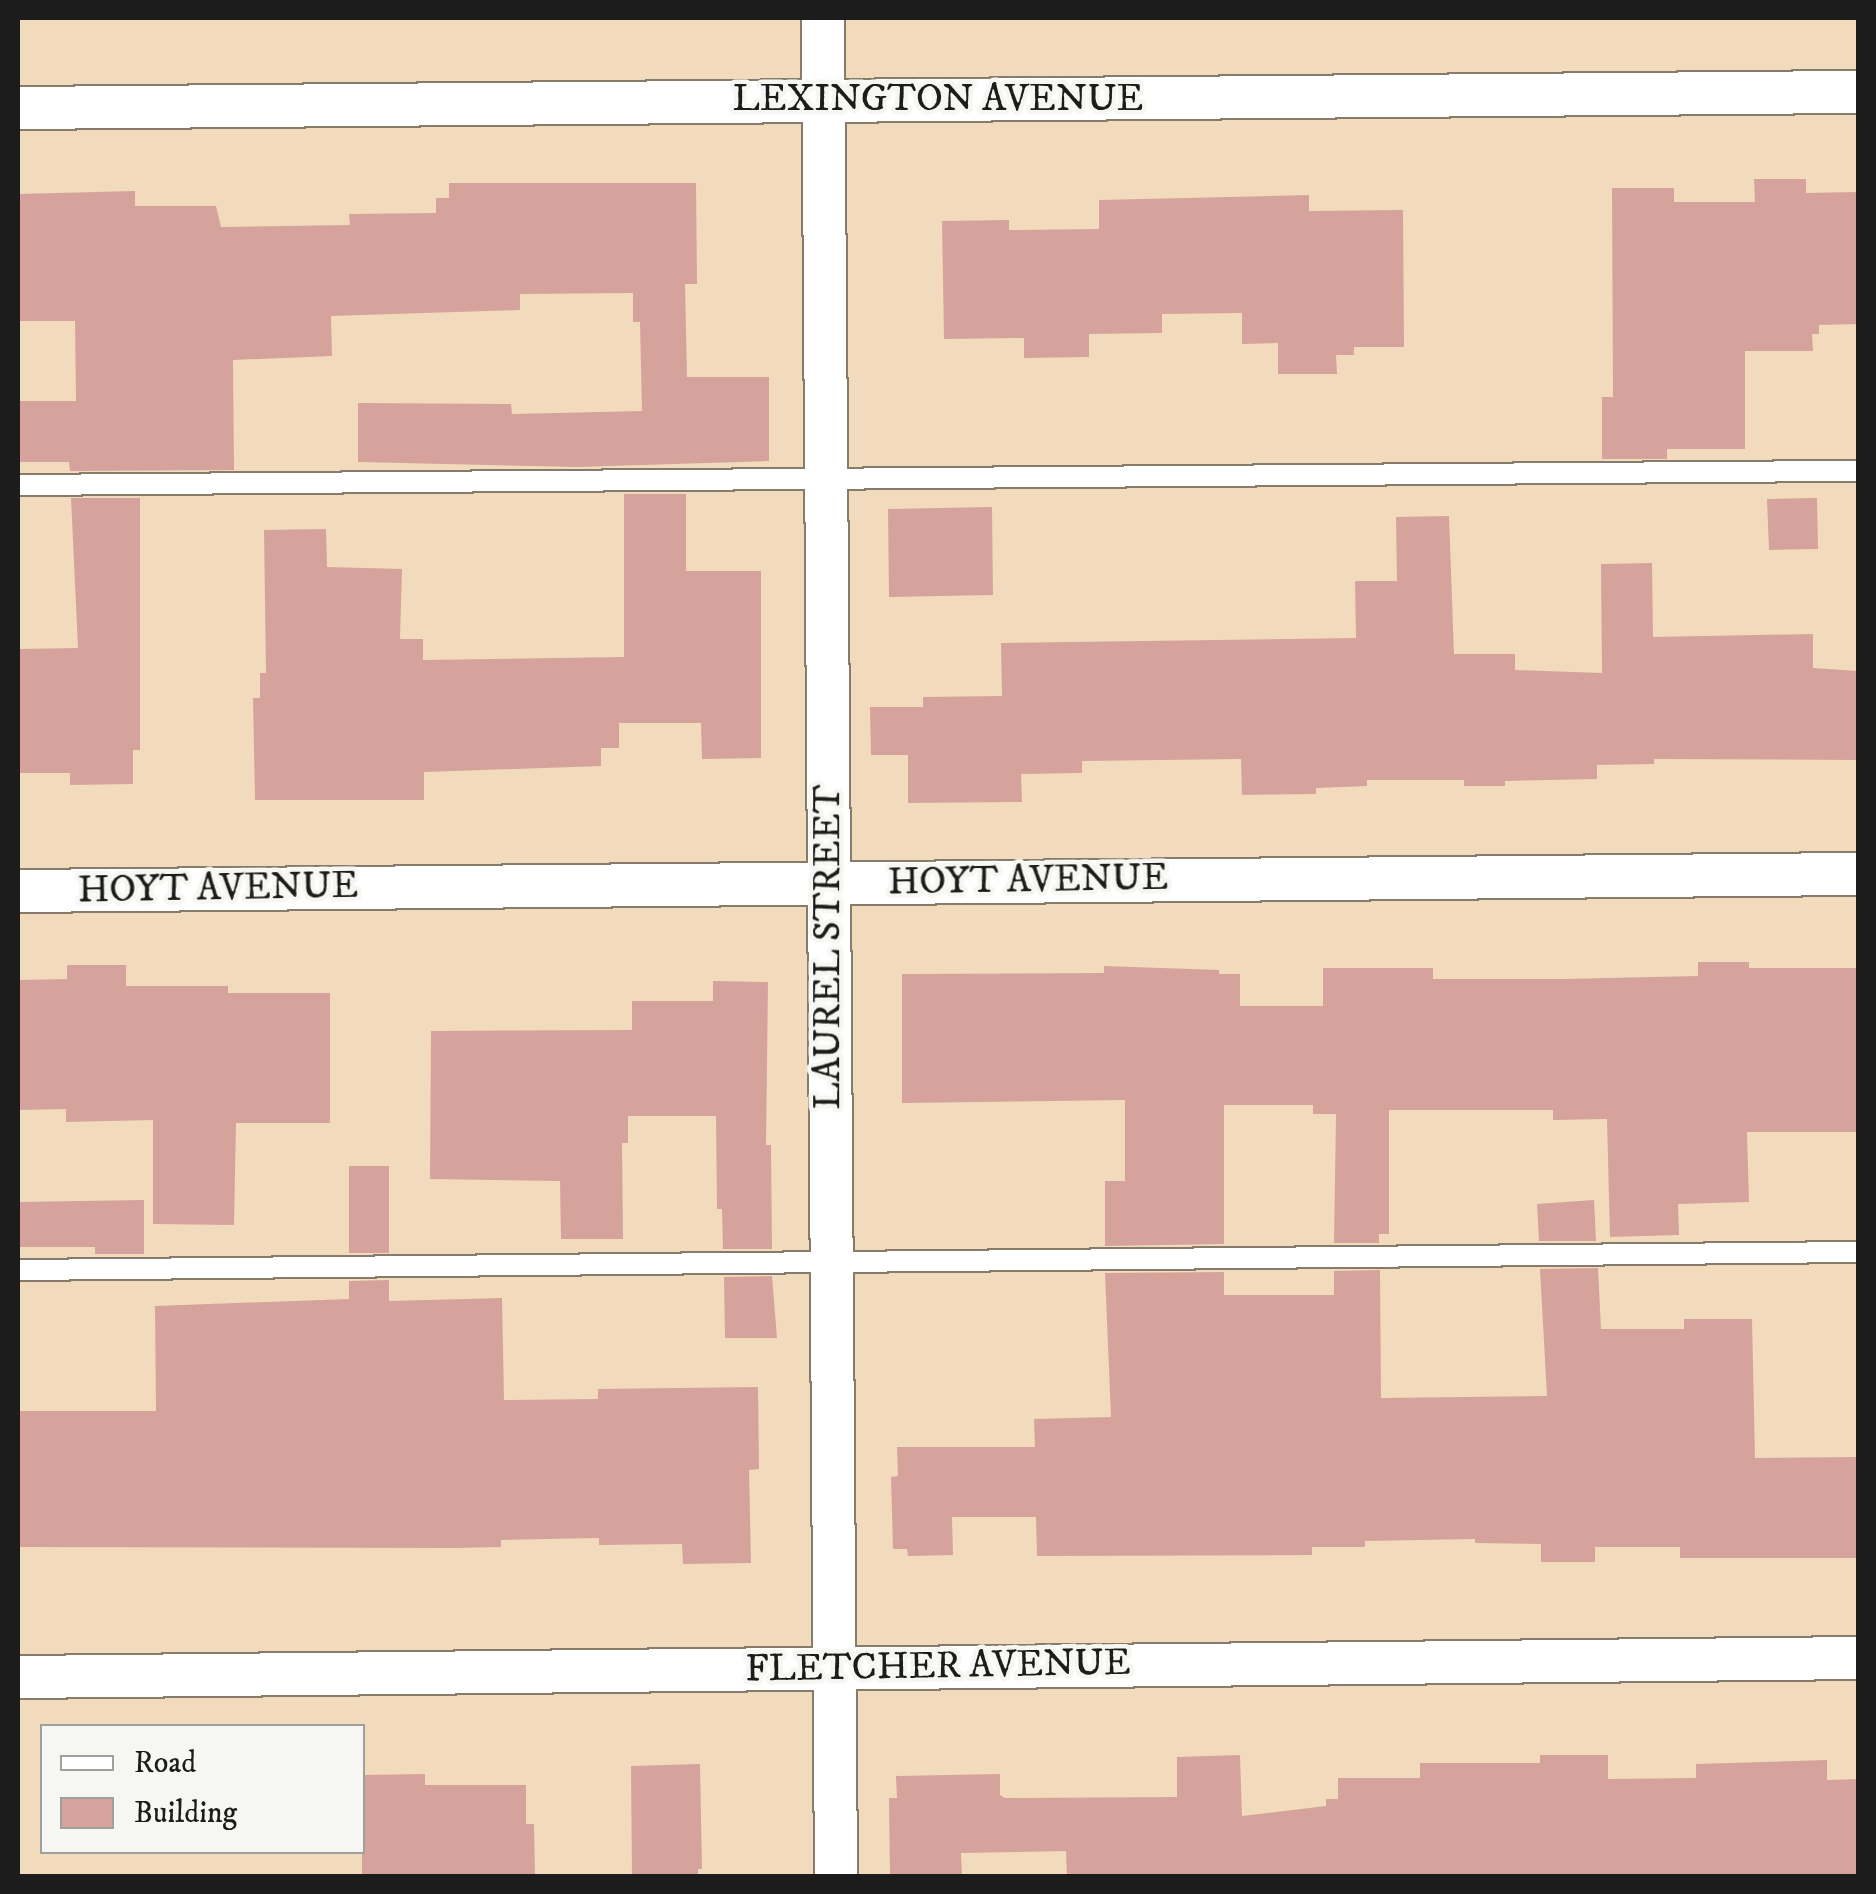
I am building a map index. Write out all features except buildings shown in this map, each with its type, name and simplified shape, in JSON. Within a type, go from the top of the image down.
[{"type":"street","name":"LAUREL STREET","points":[[823,18],[836,1876]]},
{"type":"street","name":"LEXINGTON AVENUE","points":[[18,108],[1858,92]]},
{"type":"street","name":"HOYT AVENUE","points":[[18,891],[1858,874]]},
{"type":"street","name":"FLETCHER AVENUE","points":[[18,1677],[1858,1658]]},
{"type":"lane","points":[[18,485],[1858,471]]},
{"type":"lane","points":[[18,1270],[1858,1252]]}]
